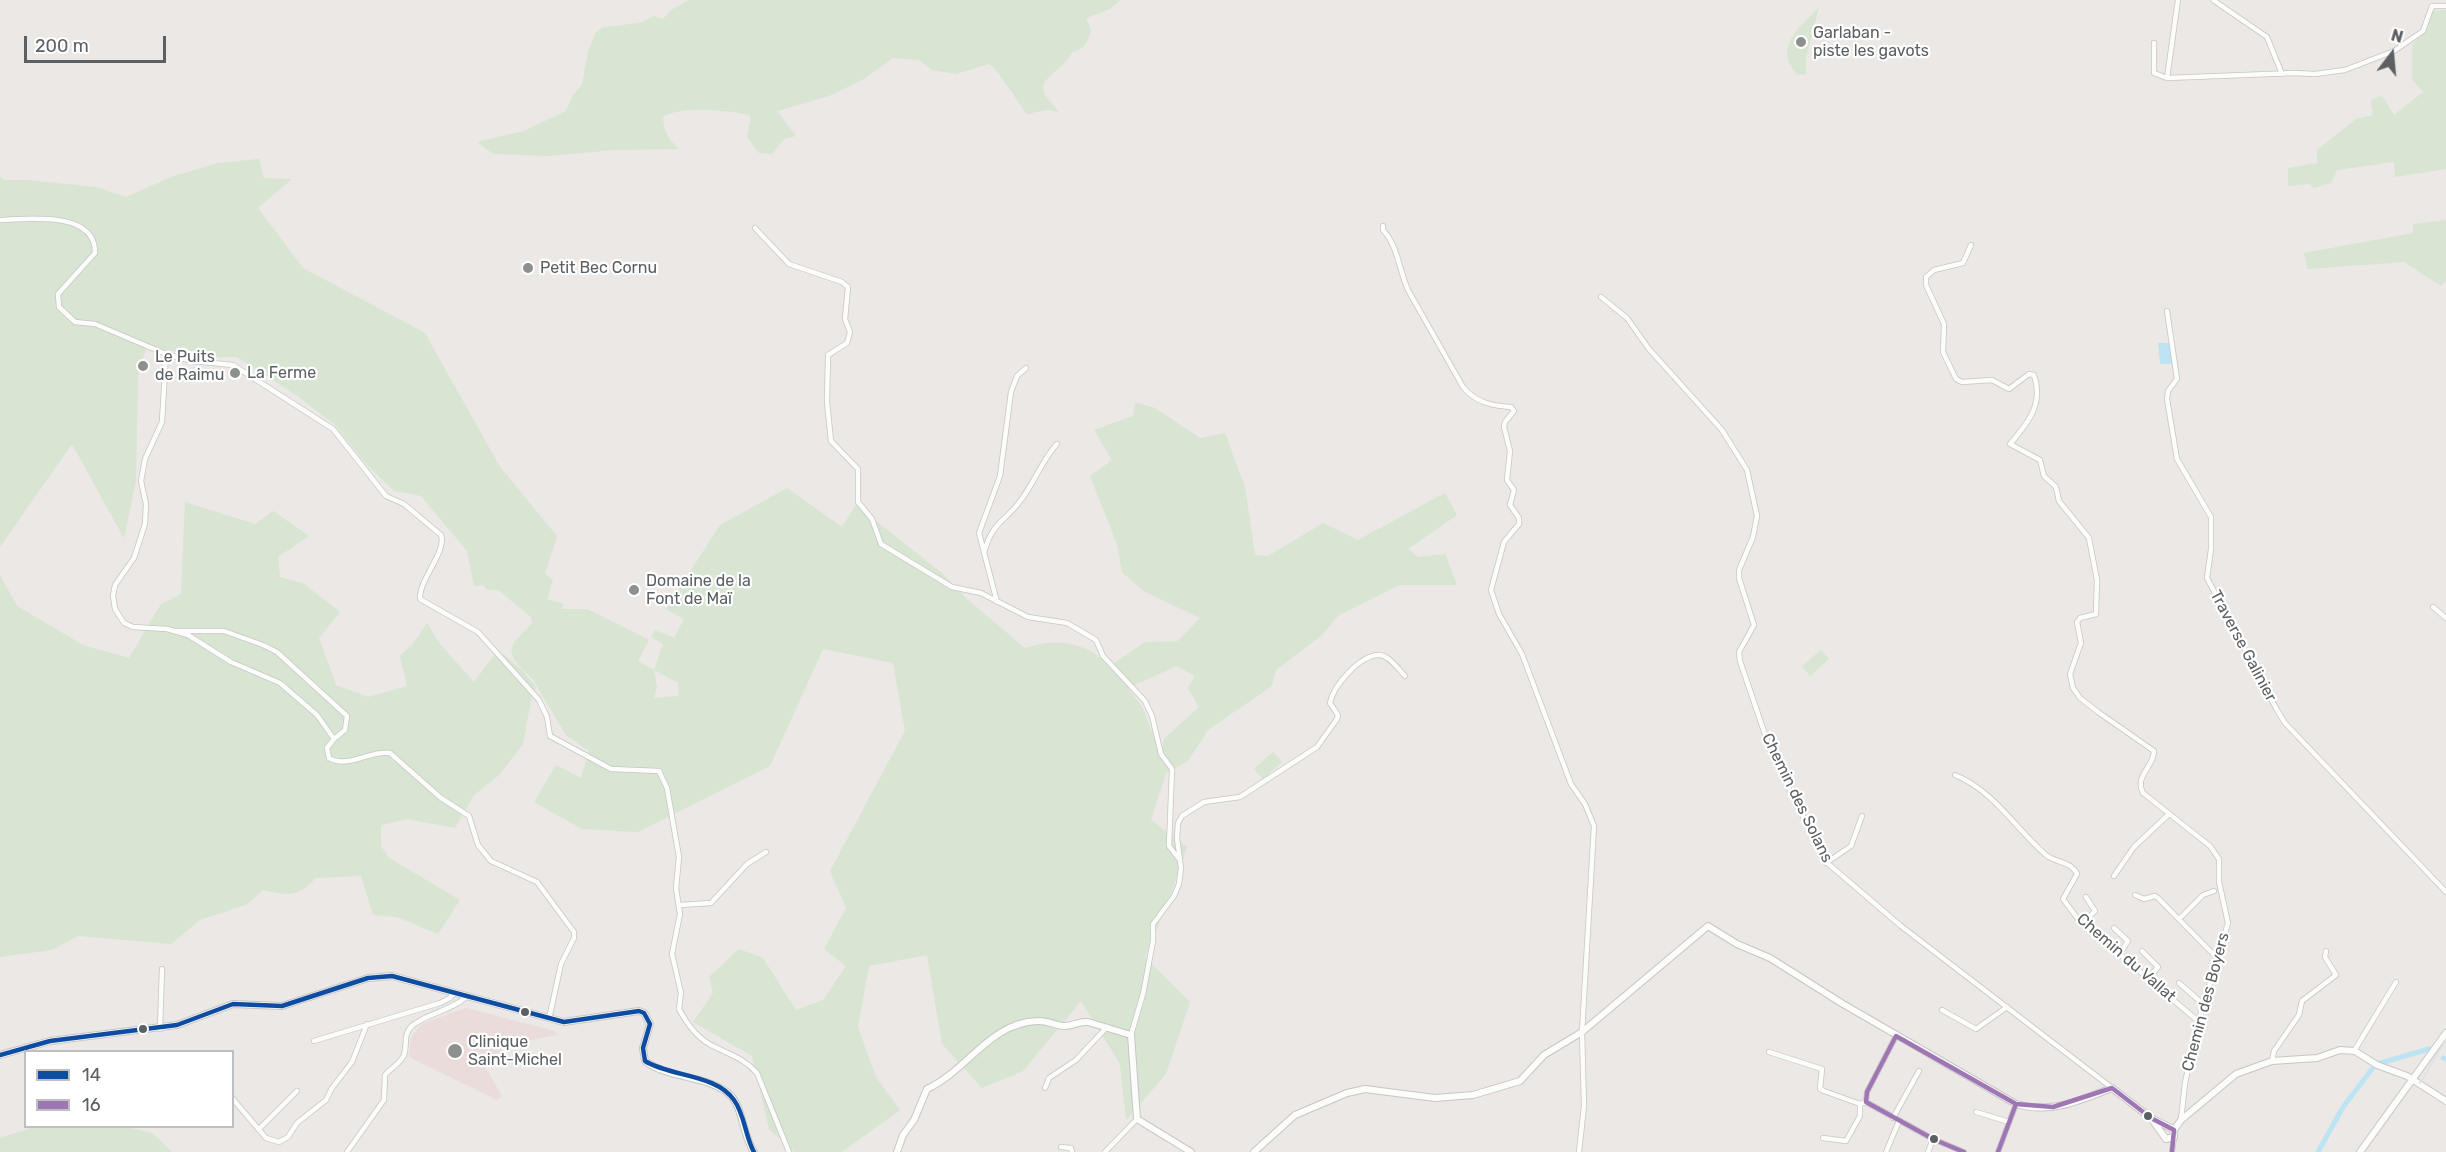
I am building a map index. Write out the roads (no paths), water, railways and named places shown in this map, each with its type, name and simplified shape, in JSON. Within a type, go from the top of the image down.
[{"type":"street","points":[[2167,78],[2178,0]]},
{"type":"street","points":[[2213,0],[2267,37],[2282,74]]},
{"type":"street","points":[[2154,43],[2154,73],[2167,78],[2315,74],[2345,70],[2394,51],[2423,30],[2432,6],[2446,6]]},
{"type":"street","points":[[0,220],[47,218],[82,229],[91,237],[95,253],[60,290],[59,307],[75,322],[95,324],[166,354],[192,361],[233,365],[326,424],[386,496],[404,504],[439,532],[443,538],[420,599],[478,632],[539,700],[547,717],[547,731],[554,740],[611,769],[650,769],[662,775],[679,857],[676,888],[680,905],[672,943],[681,993],[679,1009],[695,1033],[710,1044],[749,1063],[757,1073],[789,1152]]},
{"type":"street","points":[[1383,226],[1383,230],[1392,239],[1408,290],[1463,387],[1470,396],[1485,403],[1511,407],[1514,411],[1505,422],[1504,427],[1510,451],[1508,480],[1514,490],[1510,505],[1519,518],[1519,524],[1504,542],[1491,590],[1499,615],[1522,654],[1571,784],[1585,804],[1594,826],[1582,1032],[1584,1106],[1579,1152]]},
{"type":"street","points":[[754,228],[784,261],[813,274],[842,282],[848,287],[845,319],[850,332],[847,343],[828,356],[827,402],[831,441],[858,469],[858,502],[872,519],[880,544],[952,587],[981,593],[1029,617],[1067,622],[1096,640],[1103,656],[1145,701],[1152,716],[1161,754],[1172,769],[1169,846],[1179,859]]},
{"type":"street","name":"Chemin des Boyers","points":[[1971,245],[1963,263],[1934,270],[1926,277],[1926,285],[1944,324],[1943,352],[1953,376],[1959,381],[1992,380],[2009,389],[2029,374],[2034,375],[2038,395],[2027,426],[2010,444],[2040,460],[2044,476],[2056,487],[2059,501],[2089,538],[2097,580],[2097,609],[2094,616],[2080,618],[2077,622],[2081,643],[2070,674],[2073,688],[2080,698],[2118,728],[2154,751],[2140,787],[2143,794],[2210,846],[2219,859],[2220,882],[2228,923],[2198,1021],[2185,1083],[2181,1120]]},
{"type":"street","name":"Chemin des Solans","points":[[1601,297],[1627,318],[1649,349],[1722,430],[1747,470],[1757,516],[1753,537],[1739,570],[1739,578],[1754,625],[1739,652],[1740,661],[1770,752],[1826,863],[1893,920],[2112,1088]]},
{"type":"street","name":"Traverse Galinier","points":[[2167,312],[2177,379],[2168,391],[2167,399],[2173,449],[2180,468],[2211,517],[2211,549],[2207,578],[2285,723],[2446,892]]},
{"type":"street","points":[[166,354],[163,366],[162,422],[145,459],[141,481],[146,504],[145,524],[134,558],[115,585],[113,596],[115,609],[124,623],[132,627],[173,631],[188,635],[231,662],[280,683],[317,714],[334,739]]},
{"type":"street","points":[[997,602],[979,533],[1000,476],[1011,392],[1017,376],[1026,368]]},
{"type":"street","points":[[984,553],[988,537],[995,524],[1008,516],[1021,500],[1056,444]]},
{"type":"street","points":[[2433,607],[2446,618]]},
{"type":"street","points":[[173,631],[180,628],[224,631],[277,652],[347,716],[345,730],[334,739],[327,752],[334,761],[341,762],[387,752],[398,757],[441,798],[469,816],[483,854],[500,867],[537,882],[571,926],[574,938],[561,964],[549,1019]]},
{"type":"street","points":[[1105,1152],[1137,1119],[1131,1035],[1143,994],[1154,924],[1174,896],[1181,868],[1178,823],[1182,816],[1204,802],[1240,797],[1317,747],[1337,719],[1338,715],[1330,704],[1338,684],[1369,659],[1379,655],[1386,657],[1405,676]]},
{"type":"street","name":"Chemin du Vallat","points":[[1955,775],[1973,783],[1992,799],[2052,860],[2067,864],[2075,870],[2077,874],[2064,899],[2083,923],[2198,1021]]},
{"type":"street","points":[[2114,876],[2133,847],[2169,814]]},
{"type":"street","points":[[1826,863],[1851,846],[1862,816]]},
{"type":"street","points":[[680,905],[711,903],[747,864],[766,852]]},
{"type":"street","points":[[2179,919],[2203,895],[2214,891]]},
{"type":"street","points":[[2135,895],[2144,899],[2155,896],[2217,958]]},
{"type":"street","points":[[2083,923],[2095,910],[2086,897]]},
{"type":"street","points":[[1254,1152],[1295,1114],[1347,1093],[1365,1089],[1435,1098],[1473,1095],[1520,1081],[1544,1055],[1582,1032],[1708,926],[1737,944],[1770,958],[1896,1036],[2016,1104],[2035,1110],[2054,1108],[2112,1088],[2172,1132]]},
{"type":"street","points":[[2114,928],[2128,941],[2119,955]]},
{"type":"street","points":[[2142,951],[2158,967],[2148,979]]},
{"type":"street","points":[[2271,1061],[2274,1051],[2299,1015],[2302,1000],[2336,975],[2325,957],[2326,951]]},
{"type":"street","points":[[160,1029],[162,969]]},
{"type":"street","points":[[0,1055],[50,1041],[160,1029],[233,1004],[282,1006],[380,976],[406,978],[549,1019],[576,1022],[633,1010],[644,1013],[650,1024],[643,1048],[645,1061],[728,1093],[738,1110],[744,1134],[754,1152]]},
{"type":"street","points":[[2354,1051],[2396,982]]},
{"type":"street","points":[[2179,983],[2203,1004]]},
{"type":"street","points":[[440,1003],[444,990]]},
{"type":"street","points":[[314,1041],[440,1003],[454,993]]},
{"type":"street","points":[[347,1152],[384,1100],[385,1075],[404,1054],[405,1034],[413,1026],[457,1005],[466,997]]},
{"type":"street","points":[[1942,1010],[1976,1029],[2007,1007]]},
{"type":"street","points":[[897,1152],[903,1135],[914,1119],[927,1089],[939,1084],[991,1038],[1034,1021],[1067,1026],[1081,1021],[1131,1035]]},
{"type":"street","points":[[234,1100],[266,1138],[279,1142],[288,1137],[297,1123],[320,1108],[352,1062],[367,1024]]},
{"type":"street","points":[[1044,1088],[1049,1078],[1076,1060],[1098,1041],[1107,1027]]},
{"type":"street","points":[[2360,1152],[2417,1083],[2446,1033]]},
{"type":"street","points":[[1823,1138],[1846,1141],[1860,1116],[1867,1092],[1896,1036]]},
{"type":"street","points":[[2165,1137],[2181,1120],[2236,1074],[2271,1061],[2317,1058],[2340,1050],[2354,1051],[2377,1065],[2417,1083],[2446,1101]]},
{"type":"street","points":[[1769,1052],[1822,1069],[1820,1089],[1863,1103],[1933,1139],[1964,1152]]},
{"type":"street","points":[[1893,1118],[1915,1073],[1919,1071]]},
{"type":"street","points":[[259,1128],[297,1091]]},
{"type":"street","points":[[1998,1152],[2016,1104]]},
{"type":"street","points":[[1976,1112],[2009,1122]]},
{"type":"street","points":[[2151,1118],[2165,1137],[2172,1152]]},
{"type":"street","points":[[1137,1119],[1191,1152]]},
{"type":"street","points":[[1886,1152],[1899,1121]]},
{"type":"street","points":[[2165,1137],[2172,1132]]},
{"type":"street","points":[[2172,1132],[2172,1152]]},
{"type":"street","points":[[1928,1152],[1933,1139]]},
{"type":"street","points":[[1061,1147],[1071,1149],[1072,1152]]},
{"type":"water","points":[[2158,343],[2171,343],[2172,364],[2160,364]]},
{"type":"waterway","points":[[2377,1064],[2429,1049]]},
{"type":"waterway","points":[[2318,1152],[2343,1107],[2372,1069]]},
{"type":"tram line","points":[[2420,1083],[2446,1040]]},
{"type":"place","name":"Garlaban - piste les gavots","points":[[1801,42]]},
{"type":"place","name":"Petit Bec Cornu","points":[[528,268]]},
{"type":"place","name":"Le Puits de Raimu","points":[[143,366]]},
{"type":"place","name":"La Ferme","points":[[235,373]]},
{"type":"place","name":"Domaine de la Font de Maï","points":[[634,590]]},
{"type":"place","name":"Clinique Saint-Michel","points":[[455,1051]]}]
